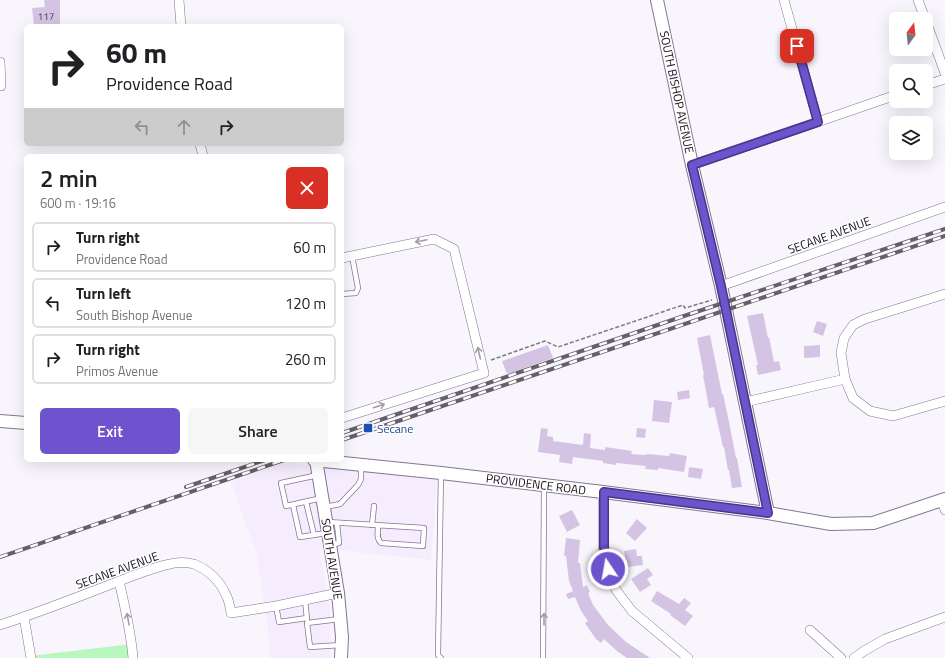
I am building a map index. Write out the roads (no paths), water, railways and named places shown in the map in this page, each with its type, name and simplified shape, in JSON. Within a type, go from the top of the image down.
[{"type":"street","points":[[179,0],[181,24]]},
{"type":"street","name":"SOUTH BISHOP AVENUE","points":[[657,0],[692,165],[721,286],[768,513]]},
{"type":"street","points":[[784,0],[818,122]]},
{"type":"street","points":[[918,0],[923,12]]},
{"type":"street","points":[[933,40],[945,73]]},
{"type":"street","points":[[0,62],[1,86]]},
{"type":"street","points":[[933,83],[945,79]]},
{"type":"street","points":[[692,165],[889,97]]},
{"type":"street","name":"SECANE AVENUE","points":[[721,286],[945,207]]},
{"type":"street","points":[[344,258],[434,238],[454,248],[484,373],[344,417]]},
{"type":"street","points":[[945,294],[865,319],[853,325],[844,338],[841,353],[845,379],[853,398],[870,411],[893,416],[945,401]]},
{"type":"street","points":[[745,402],[845,379]]},
{"type":"street","points":[[0,421],[24,423]]},
{"type":"street","name":"SOUTH AVENUE","points":[[315,462],[323,503],[330,526],[330,545],[338,593],[341,658]]},
{"type":"street","name":"PROVIDENCE ROAD","points":[[334,462],[604,492],[768,513],[831,524],[873,523],[944,503]]},
{"type":"street","points":[[604,492],[604,547],[608,569],[616,590],[632,611],[688,658]]},
{"type":"street","name":"SECANE AVENUE","points":[[0,625],[161,566],[183,562],[193,564],[210,573],[217,580],[226,595],[231,613],[276,606],[338,593]]},
{"type":"street","points":[[119,581],[127,614],[133,658]]},
{"type":"street","points":[[24,617],[30,658]]},
{"type":"street","points":[[854,658],[884,639],[945,617]]},
{"type":"street","points":[[810,630],[841,658]]},
{"type":"lane","points":[[344,294],[356,293],[358,288],[352,256]]},
{"type":"lane","points":[[318,475],[281,483],[286,506],[306,502],[340,504],[360,482],[362,465]]},
{"type":"lane","points":[[441,473],[438,655],[441,658]]},
{"type":"lane","points":[[544,485],[544,658]]},
{"type":"lane","points":[[306,502],[314,535]]},
{"type":"lane","points":[[293,505],[300,537],[314,535],[330,526],[378,525],[424,528],[423,546],[381,543],[377,538],[378,525]]},
{"type":"lane","points":[[372,525],[374,506]]},
{"type":"lane","points":[[305,600],[310,647],[341,645]]},
{"type":"lane","points":[[276,606],[279,622],[340,619]]},
{"type":"railway","points":[[344,432],[681,317],[945,229]]},
{"type":"railway","points":[[344,439],[945,236]]},
{"type":"railway","points":[[186,487],[259,462]]},
{"type":"railway","points":[[0,557],[278,462]]},
{"type":"place","name":"Secane","points":[[368,428]]}]
